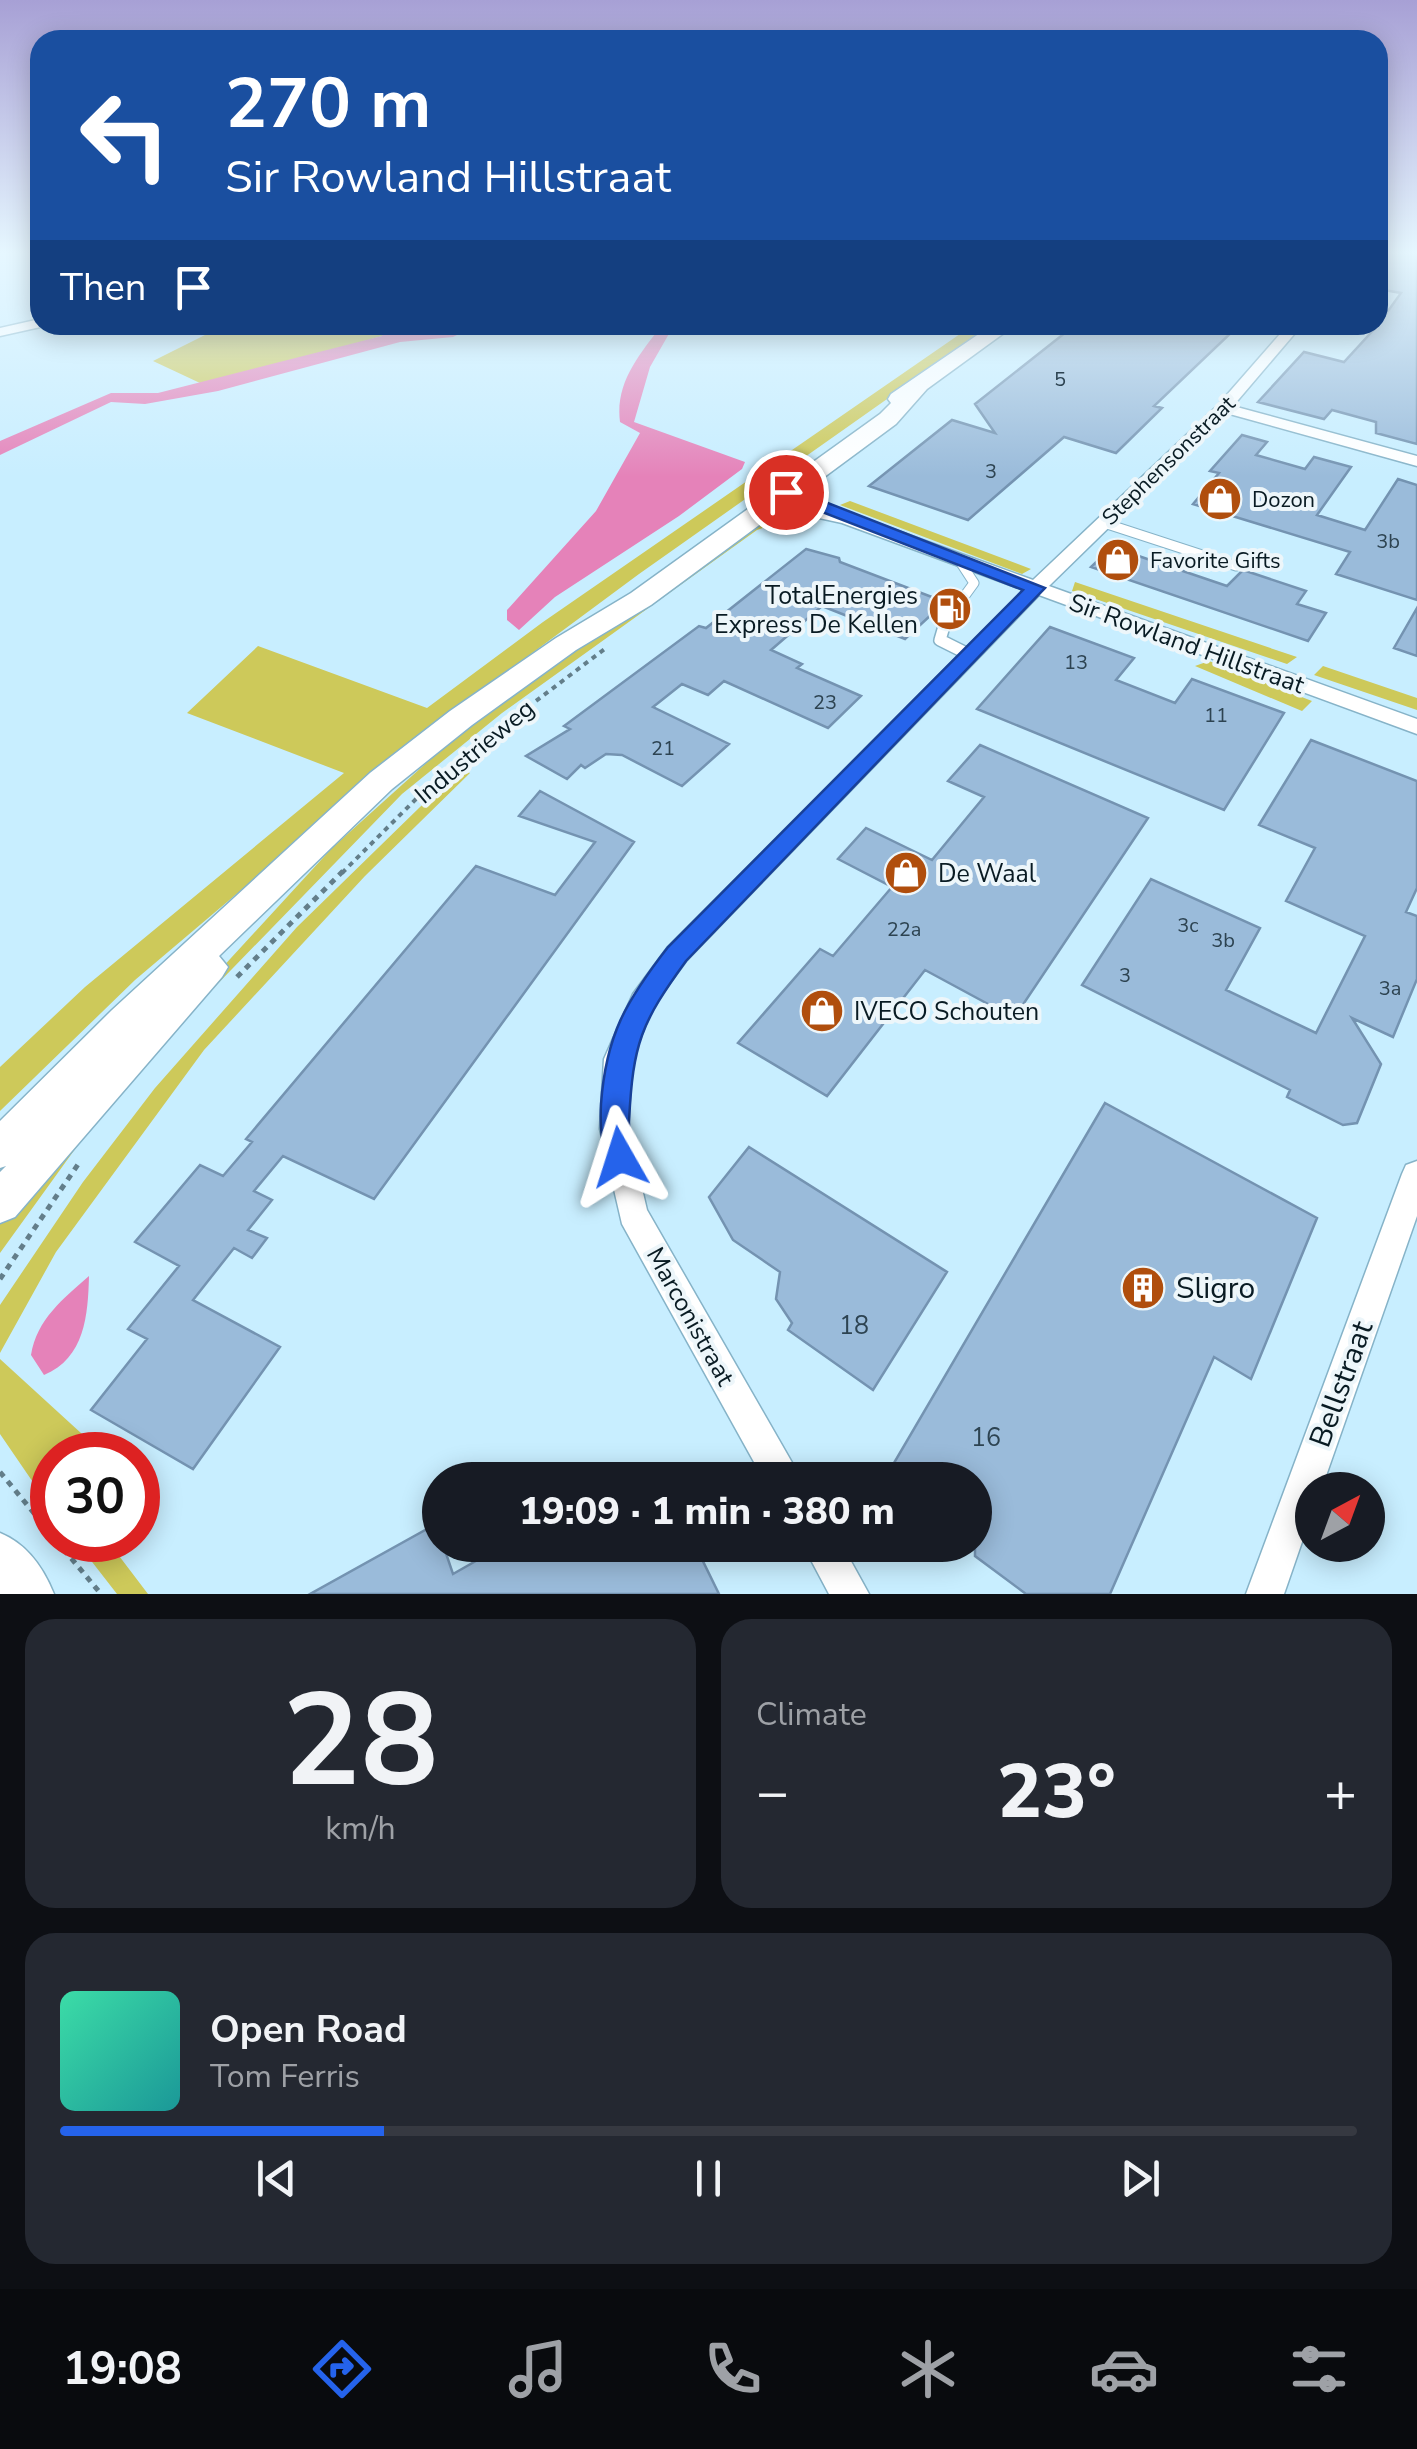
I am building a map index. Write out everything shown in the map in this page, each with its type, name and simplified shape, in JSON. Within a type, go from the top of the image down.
[{"type":"main road","name":"Industrieweg","points":[[0,1149],[150,998],[381,781],[461,718],[566,644],[626,592],[888,419],[917,390],[991,335]]},
{"type":"main road","name":"Industrieweg","points":[[0,1203],[312,849]]},
{"type":"main road","points":[[0,1560],[28,1594]]},
{"type":"street","name":"Stephensonstraat","points":[[1036,588],[1223,408],[1285,335]]},
{"type":"street","points":[[1223,408],[1417,461]]},
{"type":"street","name":"Sir Rowland Hillstraat","points":[[777,494],[822,516],[845,518],[1417,727]]},
{"type":"street","name":"Marconistraat","points":[[774,1462],[634,1214],[614,1128],[618,1059],[642,1002],[677,954],[1036,588]]},
{"type":"street","name":"Bellstraat","points":[[1265,1594],[1417,1174]]},
{"type":"street","points":[[832,1562],[850,1594]]},
{"type":"lane","points":[[1104,523],[1236,566]]},
{"type":"lane","points":[[958,559],[974,582],[958,605]]},
{"type":"lane","points":[[947,616],[940,640],[970,655]]},
{"type":"path","name":"Industrieweg","points":[[232,982],[446,769],[605,648]]},
{"type":"path","points":[[0,1279],[89,1151]]},
{"type":"path","points":[[0,1472],[30,1509]]},
{"type":"path","points":[[74,1562],[101,1594]]},
{"type":"shaded area","points":[[205,335],[382,335],[200,383],[153,361]]},
{"type":"shaded area","points":[[457,335],[400,342],[218,391],[145,404],[111,402],[0,455],[0,441],[111,393],[158,393],[382,336]]},
{"type":"shaded area","points":[[654,335],[668,335],[650,367],[634,422],[745,462],[742,469],[679,516],[555,597],[519,630],[507,620],[507,610],[596,511],[640,433],[620,422],[619,408],[630,370]]},
{"type":"shaded area","points":[[959,335],[978,335],[639,574],[442,720],[135,980],[0,1111],[0,1067],[85,987],[344,773],[187,713],[258,646],[427,708],[543,622]]},
{"type":"shaded area","points":[[850,501],[1031,569],[1022,574],[840,505]]},
{"type":"shaded area","points":[[773,513],[796,516],[757,530],[502,713],[402,794],[168,1035],[96,1120],[0,1253],[0,1222],[164,1031],[332,848],[464,729]]},
{"type":"shaded area","points":[[1075,582],[1297,657],[1287,664],[1072,591]]},
{"type":"shaded area","points":[[1209,661],[1312,701],[1302,711],[1195,666]]},
{"type":"shaded area","points":[[1323,666],[1417,698],[1417,710],[1314,675]]},
{"type":"shaded area","points":[[460,768],[470,773],[365,876],[204,1050],[56,1252],[0,1353],[0,1305],[83,1182],[155,1088],[297,927]]},
{"type":"shaded area","points":[[89,1276],[82,1334],[68,1358],[44,1375],[31,1355],[39,1331],[52,1311]]},
{"type":"shaded area","points":[[0,1359],[80,1432],[30,1432],[30,1478],[0,1434]]},
{"type":"shaded area","points":[[92,1562],[124,1562],[148,1594],[117,1594]]},
{"type":"building","points":[[1388,327],[1417,327],[1417,444],[1376,433],[1376,422],[1332,410],[1324,419],[1258,402],[1304,352],[1344,362],[1369,335],[1388,335]]},
{"type":"building","points":[[1062,335],[1229,335],[1154,406],[1162,408],[1116,453],[1064,437],[968,520],[869,486],[952,420],[995,433],[975,404]]},
{"type":"building","points":[[1242,435],[1267,442],[1256,455],[1305,469],[1314,457],[1351,467],[1317,515],[1365,530],[1398,479],[1417,485],[1417,600],[1336,574],[1350,552],[1193,504],[1219,473],[1210,471]]},
{"type":"building","points":[[1112,547],[1227,586],[1243,570],[1306,591],[1297,604],[1326,613],[1308,641],[1091,567]]},
{"type":"building","points":[[806,549],[839,558],[840,562],[945,602],[905,639],[822,606],[771,650],[802,664],[797,668],[861,696],[828,728],[724,681],[708,695],[682,684],[653,707],[729,744],[682,786],[622,755],[606,754],[585,768],[581,765],[567,779],[526,756],[570,729],[564,726],[699,626],[706,628]]},
{"type":"building","points":[[1417,608],[1417,656],[1394,648]]},
{"type":"building","points":[[1050,627],[1134,658],[1116,680],[1175,703],[1192,679],[1284,713],[1224,810],[977,709]]},
{"type":"building","points":[[1311,740],[1417,781],[1417,888],[1406,912],[1417,916],[1417,979],[1393,1037],[1352,1018],[1381,1064],[1357,1123],[1343,1125],[1287,1097],[1290,1090],[1082,985],[1151,879],[1260,928],[1226,990],[1316,1033],[1365,936],[1286,901],[1315,848],[1259,825]]},
{"type":"building","points":[[980,745],[1148,818],[1014,1018],[925,970],[827,1096],[738,1043],[820,949],[833,956],[892,887],[838,859],[866,828],[932,860],[984,797],[948,781]]},
{"type":"building","points":[[540,791],[634,842],[374,1199],[283,1156],[254,1191],[272,1200],[248,1230],[267,1238],[252,1258],[234,1248],[193,1300],[280,1347],[193,1469],[160,1450],[160,1432],[129,1432],[91,1410],[147,1339],[128,1329],[179,1266],[135,1242],[200,1165],[223,1176],[252,1142],[246,1139],[476,866],[555,895],[595,842],[519,816]]},
{"type":"building","name":"Sligro","points":[[1105,1103],[1317,1218],[1251,1379],[1214,1357],[1110,1594],[1026,1594],[983,1562],[992,1562],[992,1462],[895,1462]]},
{"type":"building","points":[[749,1147],[947,1272],[873,1390],[788,1330],[792,1323],[776,1299],[780,1272],[733,1240],[709,1197]]},
{"type":"building","points":[[422,1532],[422,1562],[449,1562],[453,1574],[474,1562],[703,1562],[719,1594],[310,1594]]},
{"type":"place","name":"Dozon","points":[[1220,499]]},
{"type":"place","name":"Favorite Gifts","points":[[1118,560]]},
{"type":"place","name":"TotalEnergies Express De Kellen","points":[[950,609]]},
{"type":"place","name":"De Waal","points":[[906,873]]},
{"type":"place","name":"IVECO Schouten","points":[[822,1011]]},
{"type":"place","name":"Sligro","points":[[1143,1288]]},
{"type":"route","points":[[620,1157],[614,1128],[618,1059],[642,1002],[677,954],[1036,588],[845,518],[786,492]]}]
